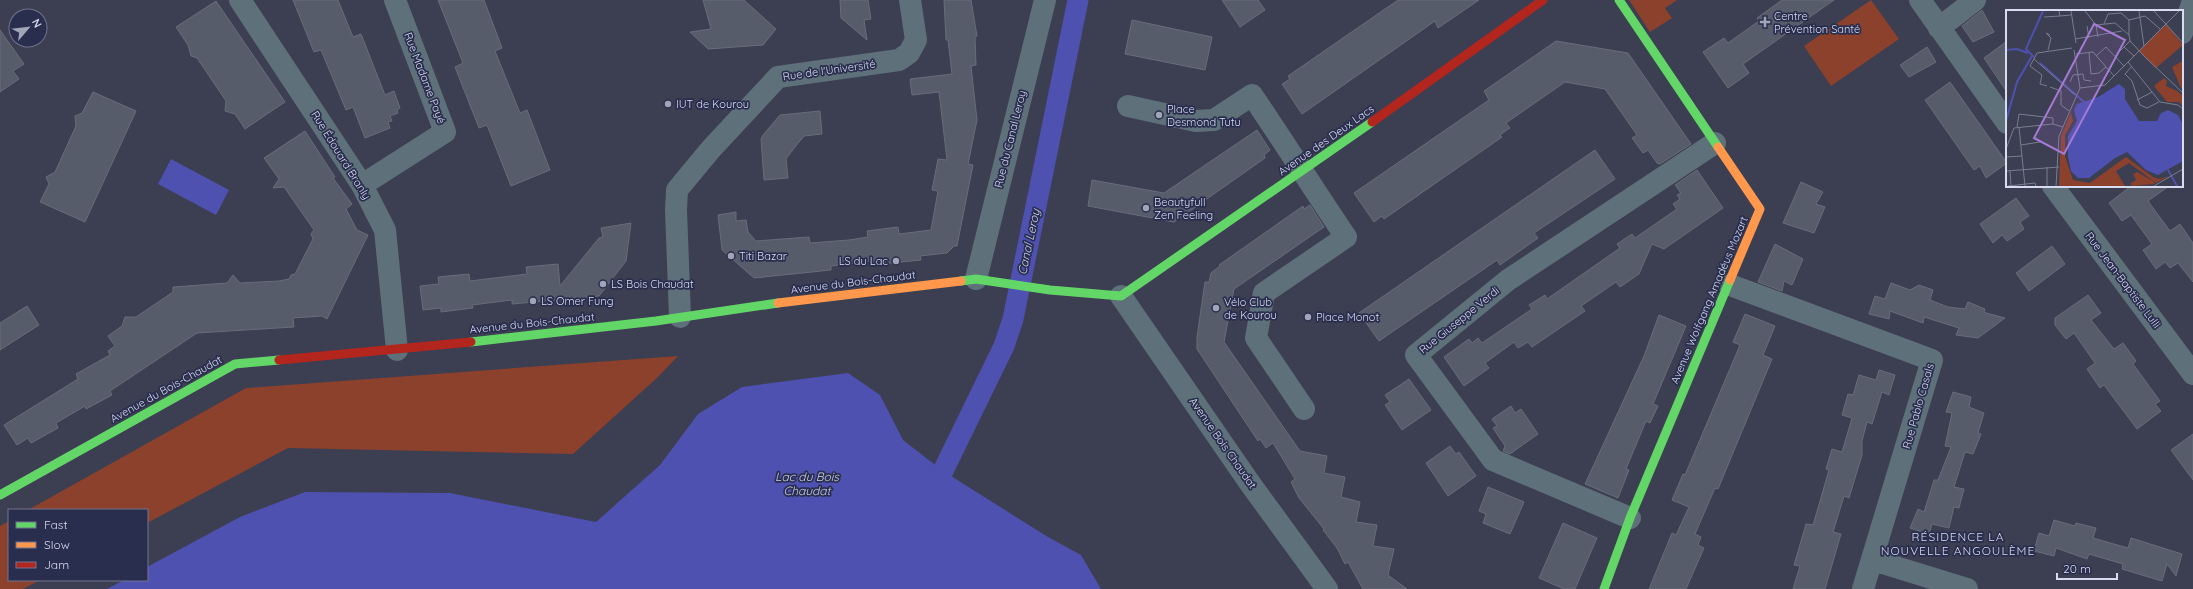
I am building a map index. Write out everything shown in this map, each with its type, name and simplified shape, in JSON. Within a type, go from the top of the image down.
[{"type":"street","name":"Rue Édouard Branly","points":[[240,0],[362,185],[385,230],[397,350]]},
{"type":"street","name":"Rue Madame Payé","points":[[362,185],[445,132],[395,0]]},
{"type":"street","name":"Rue de l'Université","points":[[680,317],[676,210],[677,190],[711,149],[778,77],[899,60],[908,53],[916,40],[910,0]]},
{"type":"street","name":"Rue du Canal Leroy","points":[[976,279],[1045,0]]},
{"type":"street","name":"Avenue des Deux Lacs","points":[[1121,296],[1302,172],[1543,0]]},
{"type":"street","name":"Avenue Wolfgang Amadéus Mozart","points":[[1604,589],[1630,518],[1730,285],[1760,209],[1619,0]]},
{"type":"street","points":[[1920,0],[2006,122]]},
{"type":"street","points":[[1939,28],[1976,0]]},
{"type":"street","points":[[2183,31],[2193,1]]},
{"type":"street","points":[[2183,35],[2193,48]]},
{"type":"street","points":[[1128,106],[1196,121],[1214,120],[1252,95],[1296,159],[1302,172],[1346,238],[1264,293],[1256,338],[1304,409]]},
{"type":"street","name":"Rue Giuseppe Verdi","points":[[1630,518],[1492,460],[1416,355],[1508,280],[1715,143]]},
{"type":"street","name":"Rue Jean-Baptiste Lulli","points":[[2054,187],[2193,374]]},
{"type":"street","name":"Avenue du Bois-Chaudat","points":[[0,495],[235,364],[397,350],[680,317],[743,307],[976,279],[1050,290],[1121,296]]},
{"type":"street","name":"Rue Pablo Casals","points":[[1730,285],[1932,360],[1873,560],[1862,589]]},
{"type":"street","name":"Avenue Bois Chaudat","points":[[1121,296],[1249,482],[1327,589]]},
{"type":"street","points":[[1873,560],[1968,589]]},
{"type":"shaded area","points":[[1629,0],[1677,0],[1665,8],[1672,18],[1650,32]]},
{"type":"shaded area","points":[[1871,0],[1899,39],[1831,86],[1804,46]]},
{"type":"shaded area","points":[[678,356],[658,377],[573,454],[288,448],[148,522],[148,509],[30,509],[246,388]]},
{"type":"shaded area","points":[[8,522],[8,581],[38,581],[23,589],[0,589],[0,526]]},
{"type":"water","points":[[171,159],[229,190],[216,215],[158,184]]},
{"type":"water","name":"Lac du Bois Chaudat","points":[[848,373],[880,395],[903,440],[943,471],[1048,537],[1081,555],[1101,589],[107,589],[122,581],[148,581],[148,566],[240,517],[305,492],[450,493],[596,522],[660,465],[698,414],[742,387]]},
{"type":"building","points":[[293,0],[338,0],[353,37],[361,34],[385,95],[394,91],[400,108],[397,110],[398,113],[390,116],[392,121],[388,122],[390,128],[365,138],[353,107],[346,110],[321,50],[314,52]]},
{"type":"building","points":[[438,0],[484,0],[502,48],[495,51],[520,113],[527,110],[550,170],[511,186],[487,125],[479,128],[455,67],[463,63]]},
{"type":"building","points":[[703,0],[744,0],[776,29],[763,45],[708,49],[690,32],[711,29]]},
{"type":"building","points":[[840,0],[868,0],[871,19],[864,20],[867,40],[841,18]]},
{"type":"building","points":[[944,0],[971,0],[977,36],[975,37],[976,65],[971,66],[977,120],[968,164],[973,165],[957,246],[954,246],[947,253],[920,256],[921,260],[871,265],[870,261],[831,266],[831,270],[754,278],[722,250],[718,215],[736,212],[736,221],[746,220],[748,232],[756,241],[809,237],[810,243],[868,237],[867,231],[898,227],[899,234],[931,230],[938,191],[932,190],[938,159],[947,160],[939,92],[912,95],[910,79],[952,74],[948,40],[946,40]]},
{"type":"building","points":[[1222,0],[1258,0],[1265,10],[1240,27]]},
{"type":"building","points":[[1398,0],[1479,0],[1438,28],[1435,21],[1302,114],[1282,84],[1290,79],[1288,76]]},
{"type":"building","points":[[1782,0],[1834,0],[1743,64],[1749,73],[1728,88],[1703,52],[1724,38],[1728,43],[1759,21],[1757,18]]},
{"type":"building","points":[[216,1],[285,102],[245,129],[235,114],[225,111],[226,101],[197,58],[191,56],[188,45],[176,27]]},
{"type":"building","points":[[1982,10],[1994,32],[1973,42],[1962,26]]},
{"type":"building","points":[[1132,20],[1212,37],[1205,70],[1125,54]]},
{"type":"building","points":[[0,30],[8,41],[8,48],[13,48],[24,64],[13,71],[19,79],[0,92]]},
{"type":"building","points":[[1556,41],[1628,53],[1691,144],[1660,164],[1657,163],[1648,150],[1643,153],[1632,138],[1637,135],[1605,89],[1565,82],[1506,123],[1510,128],[1500,135],[1502,137],[1384,219],[1382,216],[1374,222],[1354,193],[1489,100],[1484,91]]},
{"type":"building","points":[[2006,42],[2006,91],[1984,58]]},
{"type":"building","points":[[1927,47],[1936,62],[1909,77],[1900,65]]},
{"type":"building","points":[[1950,82],[2006,162],[2006,164],[1986,178],[1980,166],[1974,170],[1925,100]]},
{"type":"building","points":[[93,92],[136,111],[85,222],[40,202],[49,184],[46,177],[55,172],[76,126],[75,116],[82,113]]},
{"type":"building","points":[[820,111],[822,134],[804,136],[795,147],[786,159],[788,178],[764,180],[761,139],[763,135],[780,115]]},
{"type":"building","points":[[1257,130],[1270,150],[1264,155],[1265,158],[1174,222],[1088,206],[1092,180],[1164,193]]},
{"type":"building","points":[[305,131],[335,177],[333,178],[352,204],[346,209],[357,230],[368,235],[327,319],[322,316],[293,318],[294,327],[197,333],[110,391],[112,395],[86,409],[85,406],[56,423],[58,428],[31,443],[28,438],[17,445],[4,425],[78,379],[76,374],[110,355],[108,351],[115,346],[108,336],[122,326],[125,317],[136,317],[173,292],[173,287],[227,283],[233,275],[240,283],[279,281],[289,279],[291,275],[295,274],[313,239],[311,234],[314,230],[284,187],[273,188],[279,179],[264,158]]},
{"type":"building","points":[[1595,150],[1615,179],[1534,233],[1538,238],[1500,265],[1497,260],[1379,341],[1359,313]]},
{"type":"building","points":[[1697,170],[1723,208],[1664,249],[1652,244],[1639,274],[1620,287],[1616,282],[1581,306],[1585,311],[1532,347],[1528,342],[1518,348],[1514,342],[1485,363],[1489,368],[1464,386],[1444,357],[1469,339],[1472,343],[1478,338],[1482,343],[1532,309],[1529,305],[1545,295],[1547,299],[1620,248],[1617,244],[1632,234],[1635,238],[1677,209],[1673,204],[1680,199],[1677,195],[1681,193],[1675,185]]},
{"type":"building","points":[[1801,182],[1823,192],[1816,204],[1825,207],[1814,233],[1783,223]]},
{"type":"building","points":[[2130,187],[2168,187],[2148,201],[2170,231],[2180,224],[2193,243],[2193,282],[2178,263],[2170,268],[2165,262],[2156,269],[2143,250],[2152,244],[2131,215],[2122,221],[2109,203]]},
{"type":"building","points":[[2016,198],[2029,216],[2020,222],[2024,229],[2007,241],[2002,235],[1993,243],[1980,224]]},
{"type":"building","points":[[1310,205],[1324,227],[1234,289],[1224,342],[1300,451],[1327,456],[1324,473],[1345,477],[1341,497],[1360,502],[1356,522],[1377,525],[1373,546],[1394,549],[1388,575],[1407,589],[1363,589],[1348,562],[1345,564],[1337,548],[1323,530],[1324,529],[1299,498],[1291,482],[1295,479],[1273,443],[1266,448],[1260,439],[1258,441],[1197,349],[1197,337],[1205,282],[1209,282],[1211,273],[1220,266],[1219,265],[1303,206],[1304,209]]},
{"type":"building","points":[[631,223],[626,261],[599,296],[512,304],[512,300],[472,305],[473,308],[441,312],[441,308],[423,310],[420,286],[439,284],[438,277],[469,274],[470,281],[527,274],[526,267],[558,264],[560,286],[599,238],[603,237],[601,228]]},
{"type":"building","points":[[1775,244],[1803,259],[1792,285],[1784,281],[1782,291],[1758,282]]},
{"type":"building","points":[[2052,246],[2065,264],[2029,291],[2016,273]]},
{"type":"building","points":[[1891,283],[1910,290],[1919,285],[1933,290],[1930,300],[1948,307],[1965,309],[1968,302],[1985,309],[1984,312],[1986,313],[2005,318],[1978,338],[1956,335],[1959,328],[1924,317],[1923,323],[1890,311],[1889,319],[1869,314],[1875,296],[1885,299]]},
{"type":"building","points":[[2088,295],[2101,313],[2091,320],[2114,349],[2123,343],[2136,361],[2133,364],[2160,401],[2155,404],[2161,411],[2137,429],[2104,385],[2100,388],[2087,369],[2095,363],[2074,333],[2066,339],[2055,325],[2055,318]]},
{"type":"building","points":[[27,306],[39,325],[0,350],[0,323]]},
{"type":"building","points":[[1745,314],[1775,326],[1763,355],[1772,359],[1718,489],[1715,488],[1695,534],[1701,537],[1698,545],[1704,548],[1686,589],[1649,589],[1672,533],[1676,535],[1689,507],[1672,500],[1683,474],[1685,475],[1740,345],[1733,342]]},
{"type":"building","points":[[1659,315],[1686,326],[1653,404],[1658,406],[1650,423],[1646,421],[1626,469],[1629,470],[1618,498],[1585,484],[1644,356]]},
{"type":"building","points":[[1879,370],[1895,375],[1889,395],[1882,392],[1872,424],[1867,422],[1862,441],[1862,455],[1849,498],[1844,496],[1833,532],[1841,534],[1825,589],[1793,589],[1800,566],[1794,565],[1806,524],[1813,525],[1829,470],[1826,469],[1832,449],[1842,452],[1852,418],[1842,415],[1848,394],[1853,395],[1859,375],[1876,380]]},
{"type":"building","points":[[1409,379],[1431,410],[1402,430],[1385,405],[1390,402],[1385,395]]},
{"type":"building","points":[[1953,392],[1971,397],[1969,407],[1984,413],[1978,433],[1981,434],[1973,454],[1965,452],[1954,487],[1964,489],[1959,508],[1954,507],[1949,528],[1932,524],[1929,534],[1910,528],[1918,509],[1924,512],[1934,480],[1938,480],[1951,447],[1945,446],[1952,413],[1946,412]]},
{"type":"building","points":[[1511,406],[1515,413],[1521,409],[1538,434],[1510,454],[1503,451],[1505,446],[1493,428],[1497,426],[1492,419]]},
{"type":"building","points":[[2193,434],[2193,480],[2171,450]]},
{"type":"building","points":[[1450,446],[1456,454],[1459,452],[1476,476],[1448,496],[1426,463]]},
{"type":"building","points":[[1488,487],[1524,502],[1510,534],[1483,523],[1486,514],[1479,511]]},
{"type":"building","points":[[2054,520],[2075,526],[2076,523],[2096,528],[2093,538],[2128,548],[2131,538],[2182,554],[2176,576],[2167,564],[2162,581],[2122,569],[2123,564],[2089,554],[2087,559],[2056,548],[2054,556],[2034,551],[2039,533],[2049,536]]},
{"type":"building","points":[[1563,523],[1597,538],[1575,589],[1564,589],[1539,578]]},
{"type":"waterway","name":"Canal Leroy","points":[[943,471],[1004,346],[1013,319],[1078,0]]},
{"type":"traffic: fast","points":[[1619,0],[1718,147]]},
{"type":"traffic: fast","points":[[961,281],[976,279],[1050,290],[1121,296],[1372,122]]},
{"type":"traffic: fast","points":[[1604,589],[1630,518],[1730,280]]},
{"type":"traffic: fast","points":[[471,342],[656,321],[778,303]]},
{"type":"traffic: fast","points":[[0,495],[235,364],[279,360]]},
{"type":"traffic: slow","points":[[1718,147],[1760,209],[1730,280]]},
{"type":"traffic: slow","points":[[778,303],[961,281]]},
{"type":"traffic: jam","points":[[1372,122],[1543,0]]},
{"type":"traffic: jam","points":[[279,360],[471,342]]},
{"type":"place","name":"Centre Prévention Santé","points":[[1765,22]]},
{"type":"place","name":"IUT de Kourou","points":[[668,104]]},
{"type":"place","name":"Place Desmond Tutu","points":[[1159,115]]},
{"type":"place","name":"Beautyfull Zen Feeling","points":[[1146,208]]},
{"type":"place","name":"Titi Bazar","points":[[731,256]]},
{"type":"place","name":"LS du Lac","points":[[896,261]]},
{"type":"place","name":"LS Bois Chaudat","points":[[603,284]]},
{"type":"place","name":"LS Omer Fung","points":[[533,301]]},
{"type":"place","name":"Vélo Club de Kourou","points":[[1216,308]]},
{"type":"place","name":"Place Monot","points":[[1308,317]]},
{"type":"district","name":"RÉSIDENCE LA NOUVELLE ANGOULÈME","points":[[1958,544]]}]
